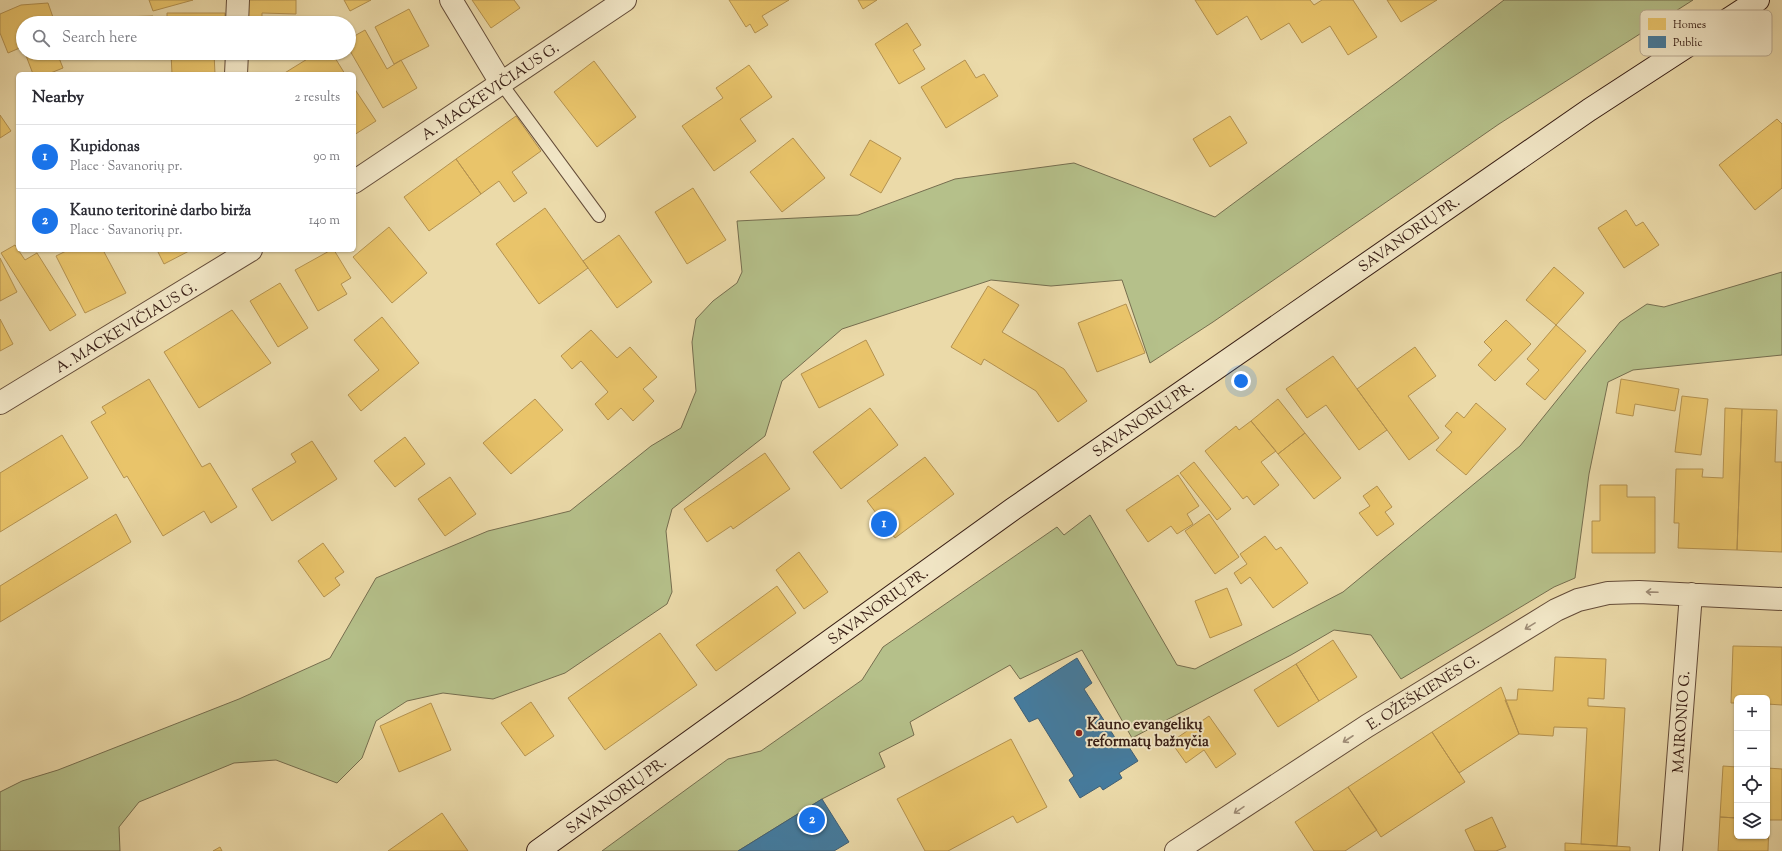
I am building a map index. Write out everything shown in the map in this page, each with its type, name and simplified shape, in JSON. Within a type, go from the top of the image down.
[{"type":"street","points":[[237,16],[238,0]]},
{"type":"street","points":[[451,0],[501,83]]},
{"type":"street","name":"A. MACKEVIČIAUS G.","points":[[356,181],[625,0]]},
{"type":"street","name":"SAVANORIŲ PR.","points":[[1743,10],[1758,0]]},
{"type":"street","name":"SAVANORIŲ PR.","points":[[538,851],[1012,509],[1589,110],[1672,56]]},
{"type":"street","points":[[236,72],[237,60]]},
{"type":"street","name":"A. MACKEVIČIAUS G.","points":[[0,403],[249,252]]},
{"type":"street","name":"E. OŽEŠKIENĖS G.","points":[[1176,851],[1367,726],[1556,610],[1578,600],[1608,593],[1639,592],[1782,599]]},
{"type":"street","name":"MAIRONIO G.","points":[[1671,851],[1691,594]]},
{"type":"lane","points":[[501,83],[599,216]]},
{"type":"green space","points":[[1504,0],[1693,0],[1677,10],[1640,10],[1640,34],[1499,124],[1213,322],[1150,363],[1122,280],[1051,286],[991,280],[842,329],[782,381],[765,436],[672,509],[666,531],[672,592],[667,604],[565,673],[493,699],[443,693],[407,701],[376,721],[362,758],[337,783],[276,760],[234,763],[139,802],[119,827],[120,851],[0,851],[0,792],[22,781],[58,770],[239,699],[330,658],[376,578],[488,531],[570,511],[651,446],[681,428],[696,391],[692,342],[696,319],[713,301],[737,283],[742,272],[737,221],[858,215],[955,179],[1074,163],[1215,217],[1396,83]]},
{"type":"green space","points":[[1782,272],[1782,355],[1633,370],[1608,382],[1589,474],[1575,578],[1554,587],[1401,679],[1371,635],[1334,630],[1291,655],[1132,738],[1082,650],[1020,679],[1010,665],[910,722],[914,735],[879,753],[885,767],[822,799],[738,851],[602,851],[728,759],[761,751],[862,680],[883,647],[1057,527],[1064,535],[1090,515],[1177,665],[1195,669],[1343,592],[1520,446],[1620,322],[1647,304],[1664,307]]},
{"type":"building: Homes","points":[[149,0],[193,0],[153,11]]},
{"type":"building: Homes","points":[[248,0],[296,0],[296,14],[262,13],[262,16],[247,16]]},
{"type":"building: Homes","points":[[344,0],[371,0],[350,11]]},
{"type":"building: Homes","points":[[472,0],[514,0],[520,8],[491,28]]},
{"type":"building: Homes","points":[[729,0],[789,0],[762,16],[768,25],[755,33],[750,24],[746,27]]},
{"type":"building: Homes","points":[[858,0],[877,0],[863,9]]},
{"type":"building: Homes","points":[[1195,0],[1310,0],[1314,5],[1322,0],[1353,0],[1377,37],[1348,55],[1330,26],[1302,43],[1289,23],[1261,40],[1247,16],[1217,35]]},
{"type":"building: Homes","points":[[1387,0],[1437,0],[1401,22]]},
{"type":"building: Homes","points":[[48,3],[53,16],[16,16],[16,50],[8,53],[0,33],[0,14],[21,5]]},
{"type":"building: Homes","points":[[409,9],[429,46],[394,64],[375,27]]},
{"type":"building: Homes","points":[[167,13],[225,13],[225,16],[167,16]]},
{"type":"building: Homes","points":[[907,23],[921,45],[913,50],[925,69],[899,84],[875,44]]},
{"type":"building: Homes","points":[[365,30],[387,69],[401,60],[417,88],[383,108],[355,60],[356,35]]},
{"type":"building: Homes","points":[[28,60],[60,60],[63,68],[53,72],[32,72]]},
{"type":"building: Homes","points":[[171,60],[214,60],[215,72],[172,72]]},
{"type":"building: Homes","points":[[306,60],[336,60],[344,72],[286,72]]},
{"type":"building: Homes","points":[[965,60],[976,78],[984,74],[998,96],[946,128],[921,87]]},
{"type":"building: Homes","points":[[594,61],[636,117],[597,147],[554,92]]},
{"type":"building: Homes","points":[[749,65],[772,97],[740,119],[756,141],[714,171],[682,126],[723,98],[716,88]]},
{"type":"building: Homes","points":[[356,91],[376,121],[356,134]]},
{"type":"building: Homes","points":[[0,115],[11,131],[0,138]]},
{"type":"building: Homes","points":[[516,116],[541,151],[512,172],[527,193],[514,202],[499,181],[481,194],[456,159]]},
{"type":"building: Homes","points":[[1230,116],[1247,143],[1210,167],[1193,139]]},
{"type":"building: Homes","points":[[1777,119],[1782,124],[1782,188],[1755,210],[1719,165]]},
{"type":"building: Homes","points":[[793,138],[825,178],[782,212],[750,172]]},
{"type":"building: Homes","points":[[870,140],[901,158],[881,193],[850,175]]},
{"type":"building: Homes","points":[[456,159],[481,194],[429,231],[404,197]]},
{"type":"building: Homes","points":[[693,188],[726,240],[687,264],[655,212]]},
{"type":"building: Homes","points":[[545,208],[588,268],[539,304],[496,244]]},
{"type":"building: Homes","points":[[1626,210],[1636,226],[1643,222],[1659,245],[1624,268],[1598,228]]},
{"type":"building: Homes","points":[[389,227],[427,273],[392,303],[353,257]]},
{"type":"building: Homes","points":[[619,235],[652,282],[617,308],[583,261]]},
{"type":"building: Homes","points":[[15,245],[16,252],[20,252],[25,260],[37,253],[76,315],[50,331],[1,253]]},
{"type":"building: Homes","points":[[64,252],[104,252],[126,293],[85,313],[56,256]]},
{"type":"building: Homes","points":[[158,252],[187,252],[164,264]]},
{"type":"building: Homes","points":[[327,252],[335,252],[351,278],[341,284],[347,294],[318,311],[295,270]]},
{"type":"building: Homes","points":[[0,258],[17,292],[0,301]]},
{"type":"building: Homes","points":[[1554,267],[1584,293],[1556,325],[1526,300]]},
{"type":"building: Homes","points":[[280,283],[308,328],[278,347],[250,301]]},
{"type":"building: Homes","points":[[988,286],[1019,305],[1002,332],[1064,369],[1087,401],[1058,422],[1036,391],[984,359],[981,365],[951,347]]},
{"type":"building: Homes","points":[[1126,304],[1145,353],[1097,372],[1078,323]]},
{"type":"building: Homes","points":[[232,310],[271,363],[199,408],[164,352]]},
{"type":"building: Homes","points":[[382,317],[419,363],[361,411],[348,395],[379,370],[354,340]]},
{"type":"building: Homes","points":[[0,319],[13,344],[0,351]]},
{"type":"building: Homes","points":[[1506,320],[1531,344],[1495,381],[1478,365],[1492,350],[1484,342]]},
{"type":"building: Homes","points":[[1556,325],[1586,351],[1545,400],[1526,384],[1539,370],[1527,359]]},
{"type":"building: Homes","points":[[591,330],[617,358],[630,347],[657,377],[643,389],[654,401],[633,421],[621,408],[608,420],[595,404],[608,392],[581,361],[572,369],[561,356]]},
{"type":"building: Homes","points":[[866,340],[884,375],[819,408],[801,374]]},
{"type":"building: Homes","points":[[1415,347],[1436,376],[1408,396],[1439,438],[1409,460],[1357,389]]},
{"type":"building: Homes","points":[[1333,356],[1387,430],[1359,450],[1326,405],[1307,418],[1286,389]]},
{"type":"building: Homes","points":[[149,379],[202,467],[210,463],[237,507],[211,523],[204,511],[163,536],[127,476],[124,478],[91,422],[106,413],[102,407]]},
{"type":"building: Homes","points":[[1621,379],[1679,389],[1675,411],[1635,404],[1633,416],[1616,413]]},
{"type":"building: Homes","points":[[1682,396],[1708,399],[1701,455],[1675,452]]},
{"type":"building: Homes","points":[[535,399],[563,430],[511,474],[483,443]]},
{"type":"building: Homes","points":[[1278,399],[1305,433],[1278,454],[1251,421]]},
{"type":"building: Homes","points":[[1476,403],[1506,429],[1466,475],[1436,450],[1452,432],[1445,426],[1457,412],[1464,418]]},
{"type":"building: Homes","points":[[870,408],[898,445],[841,489],[813,452]]},
{"type":"building: Homes","points":[[1725,408],[1742,409],[1737,550],[1678,548],[1679,523],[1674,523],[1676,469],[1703,469],[1702,477],[1723,478]]},
{"type":"building: Homes","points":[[1742,409],[1777,410],[1775,462],[1782,462],[1782,552],[1737,550]]},
{"type":"building: Homes","points":[[1251,421],[1276,451],[1261,462],[1279,485],[1254,505],[1247,496],[1243,499],[1205,451],[1236,426],[1239,430]]},
{"type":"building: Homes","points":[[1305,433],[1341,478],[1314,499],[1278,454]]},
{"type":"building: Homes","points":[[62,435],[88,478],[0,532],[0,473]]},
{"type":"building: Homes","points":[[405,437],[425,464],[395,487],[374,461]]},
{"type":"building: Homes","points":[[312,441],[337,479],[272,521],[252,489],[296,462],[291,454]]},
{"type":"building: Homes","points":[[765,453],[790,489],[733,529],[731,526],[707,542],[684,509]]},
{"type":"building: Homes","points":[[925,457],[954,494],[895,538],[867,501]]},
{"type":"building: Homes","points":[[1194,462],[1231,509],[1217,520],[1180,473]]},
{"type":"building: Homes","points":[[1178,475],[1199,506],[1187,514],[1193,524],[1177,534],[1171,526],[1148,542],[1126,510]]},
{"type":"building: Homes","points":[[450,477],[476,514],[445,536],[418,499]]},
{"type":"building: Homes","points":[[1600,485],[1627,485],[1627,497],[1655,497],[1655,553],[1592,553],[1592,521],[1600,521]]},
{"type":"building: Homes","points":[[1377,486],[1392,507],[1385,512],[1394,524],[1377,536],[1359,513],[1370,506],[1363,496]]},
{"type":"building: Homes","points":[[116,514],[131,542],[0,622],[0,586]]},
{"type":"building: Homes","points":[[1209,514],[1239,557],[1215,574],[1185,531]]},
{"type":"building: Homes","points":[[1265,536],[1276,550],[1281,547],[1308,583],[1273,608],[1250,577],[1241,584],[1234,573],[1247,564],[1240,554]]},
{"type":"building: Homes","points":[[323,543],[344,572],[335,578],[340,585],[324,597],[298,561]]},
{"type":"building: Homes","points":[[799,552],[828,592],[804,609],[776,570]]},
{"type":"building: Homes","points":[[777,586],[796,613],[716,671],[696,645]]},
{"type":"building: Homes","points":[[1227,588],[1242,625],[1210,638],[1195,601]]},
{"type":"building: Homes","points":[[660,633],[697,685],[605,750],[568,698]]},
{"type":"building: Homes","points":[[1333,640],[1357,677],[1319,701],[1296,664]]},
{"type":"building: Homes","points":[[1733,646],[1782,647],[1782,705],[1770,704],[1770,695],[1734,695],[1734,703],[1731,703]]},
{"type":"building: Homes","points":[[1555,657],[1606,659],[1604,699],[1588,698],[1588,706],[1625,708],[1617,846],[1581,844],[1587,728],[1554,727],[1553,736],[1519,734],[1505,700],[1517,700],[1518,689],[1553,691]]},
{"type":"building: Homes","points":[[1296,664],[1319,701],[1278,727],[1254,690]]},
{"type":"building: Homes","points":[[1501,687],[1519,734],[1459,773],[1432,732]]},
{"type":"building: Homes","points":[[531,702],[554,736],[525,756],[501,723]]},
{"type":"building: Homes","points":[[431,703],[451,750],[399,772],[380,726]]},
{"type":"building: Homes","points":[[1209,716],[1236,754],[1216,768],[1204,750],[1186,763],[1171,742]]},
{"type":"building: Homes","points":[[1432,732],[1465,782],[1381,837],[1348,787]]},
{"type":"building: Homes","points":[[1011,739],[1047,807],[1017,823],[1013,816],[948,851],[925,851],[897,799]]},
{"type":"building: Homes","points":[[1723,766],[1734,767],[1734,818],[1720,817]]},
{"type":"building: Homes","points":[[1770,768],[1782,769],[1782,820],[1770,820]]},
{"type":"building: Homes","points":[[1348,787],[1377,830],[1345,851],[1314,851],[1295,822]]},
{"type":"building: Homes","points":[[442,813],[468,851],[388,851]]},
{"type":"building: Homes","points":[[1492,817],[1506,847],[1496,851],[1475,851],[1465,830]]},
{"type":"building: Homes","points":[[1720,817],[1734,818],[1734,839],[1768,839],[1768,851],[1718,851]]},
{"type":"building: Homes","points":[[1565,843],[1630,847],[1630,851],[1565,851]]},
{"type":"building: Homes","points":[[220,847],[222,851],[213,851]]},
{"type":"building: Public","name":"Kauno evangelikų reformatų bažnyčia","points":[[1077,658],[1092,683],[1084,689],[1121,747],[1127,744],[1138,761],[1119,773],[1122,778],[1103,790],[1100,786],[1080,798],[1069,780],[1074,776],[1038,718],[1029,722],[1014,698]]},
{"type":"building: Public","points":[[822,799],[849,842],[834,851],[738,851]]},
{"type":"place","name":"Kupidonas","points":[[884,524]]},
{"type":"place","name":"Kauno evangelikų reformatų bažnyčia","points":[[1079,733]]},
{"type":"place","name":"Kauno teritorinė darbo birža","points":[[812,820]]}]
